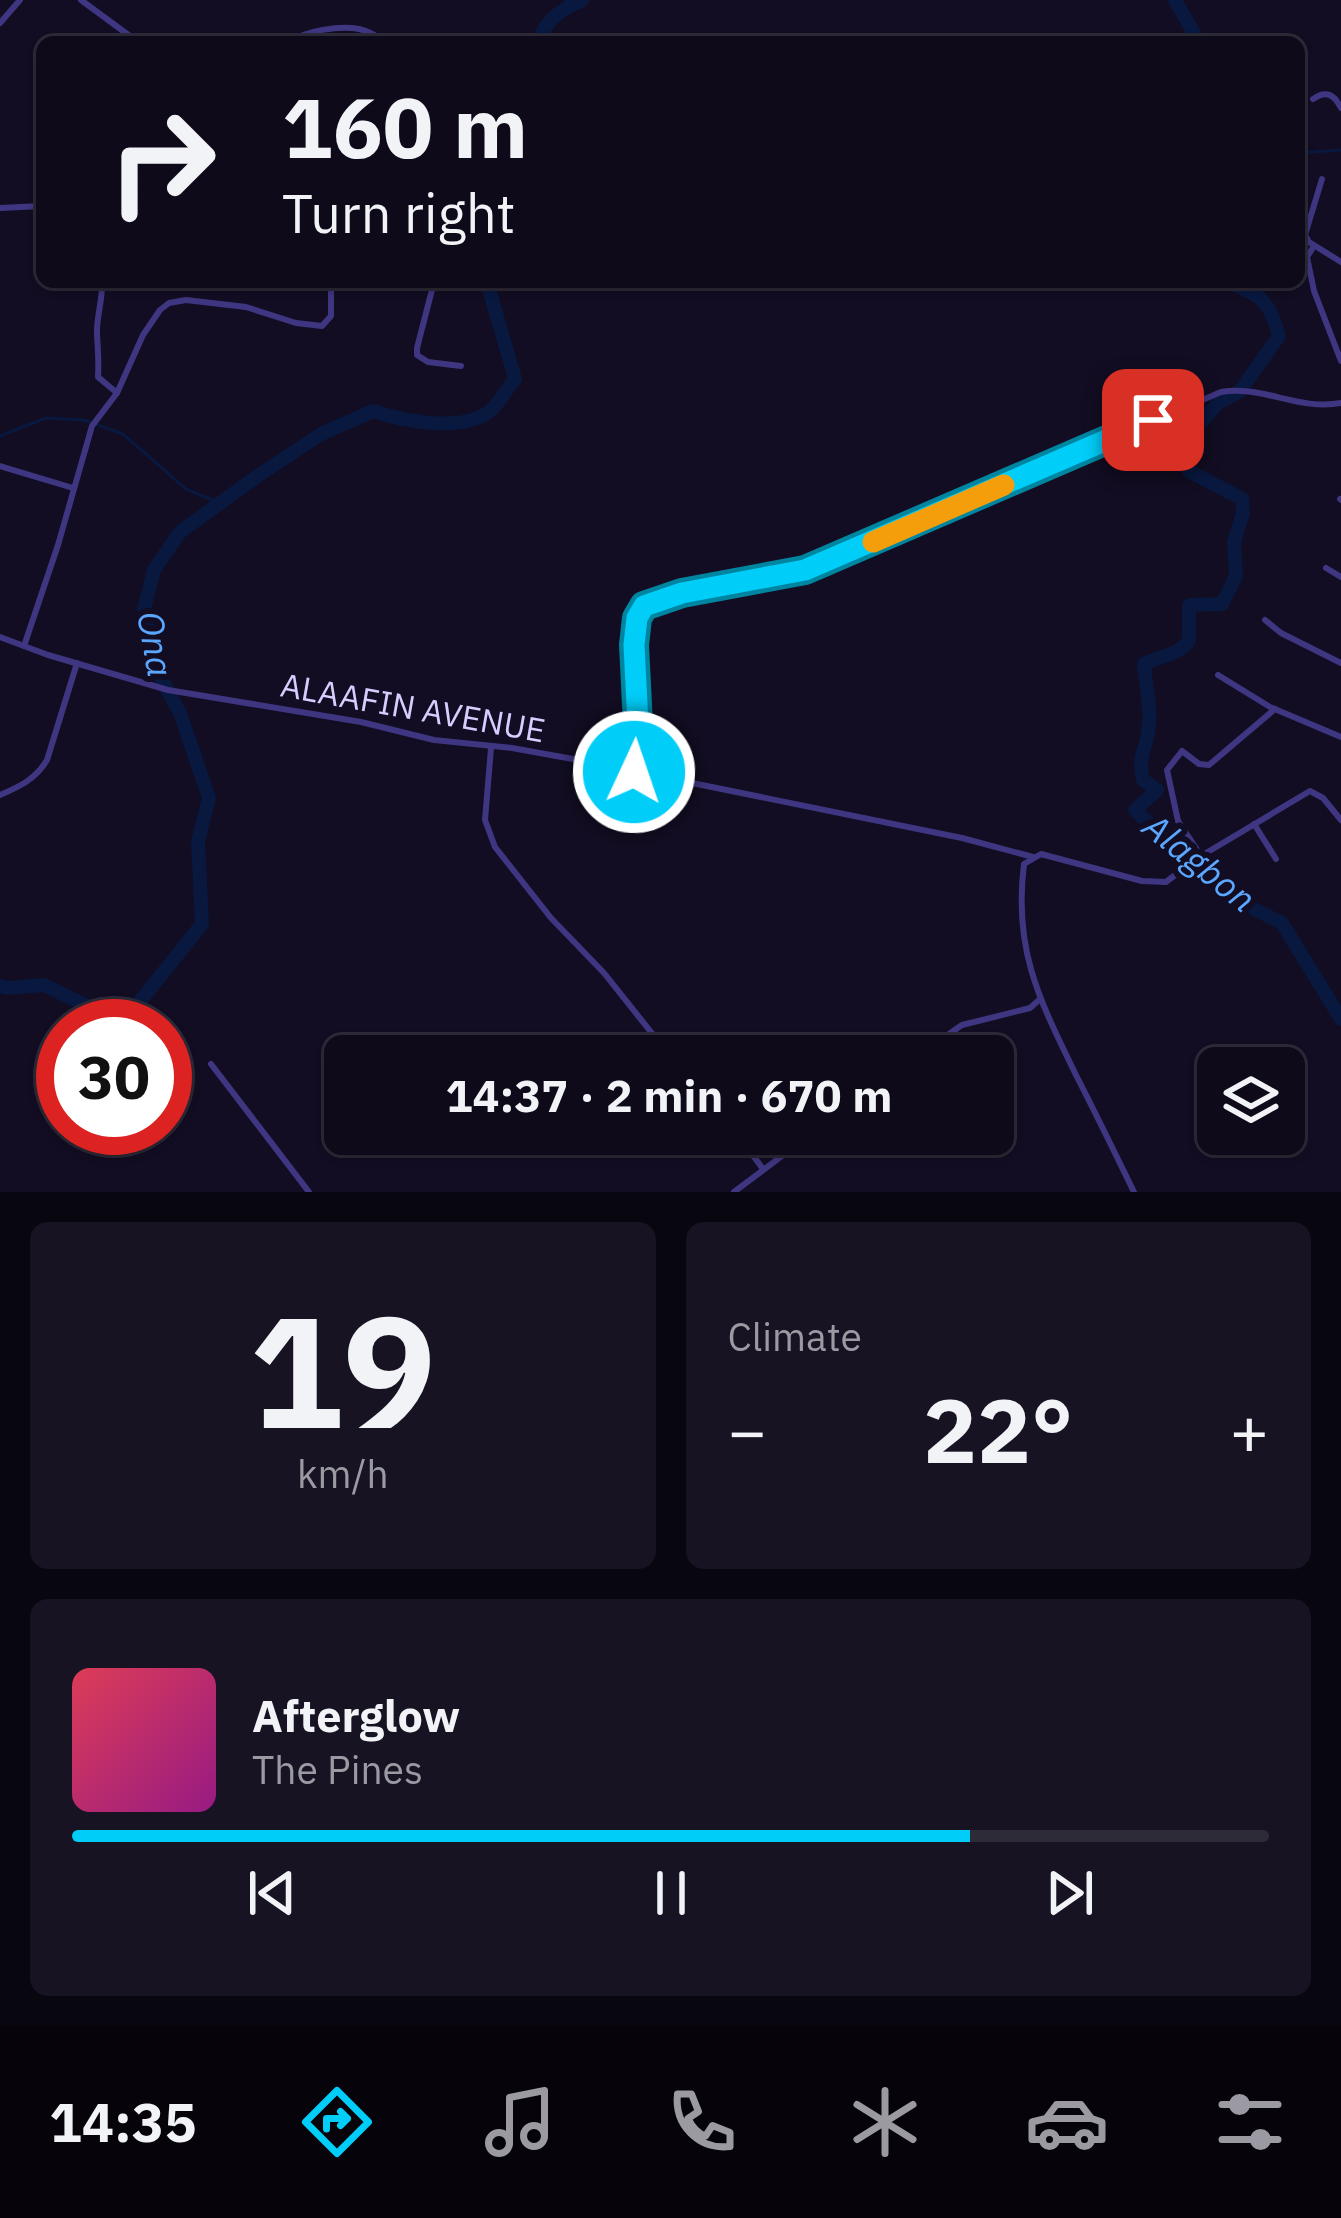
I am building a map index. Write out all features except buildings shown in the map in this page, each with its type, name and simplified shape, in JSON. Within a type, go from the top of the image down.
[{"type":"street","points":[[0,22],[20,0]]},
{"type":"street","points":[[81,0],[130,36]]},
{"type":"street","points":[[300,36],[350,28],[375,36]]},
{"type":"street","points":[[1312,99],[1328,94],[1341,108]]},
{"type":"street","points":[[1322,178],[1305,235],[1341,262]]},
{"type":"street","points":[[0,208],[36,206]]},
{"type":"street","points":[[1314,246],[1307,257],[1310,274],[1341,361]]},
{"type":"street","points":[[102,288],[98,377],[117,393]]},
{"type":"street","points":[[24,646],[95,422],[117,393],[155,316],[169,303],[186,300],[246,307],[322,326],[331,316],[331,288]]},
{"type":"street","points":[[433,288],[417,355],[428,362],[461,366]]},
{"type":"street","points":[[634,772],[638,725],[634,645],[637,618],[644,606],[682,593],[805,570],[1220,392],[1238,389],[1322,406],[1341,403]]},
{"type":"street","points":[[0,466],[73,488]]},
{"type":"street","points":[[1326,568],[1341,577]]},
{"type":"street","points":[[1265,620],[1341,663]]},
{"type":"street","name":"ALAAFIN AVENUE","points":[[0,638],[168,690],[362,722],[434,740],[584,760],[1033,857],[1050,855],[1142,880],[1166,882],[1199,857]]},
{"type":"street","points":[[0,795],[40,772],[77,663]]},
{"type":"street","points":[[1218,675],[1275,709],[1341,737]]},
{"type":"street","points":[[1275,709],[1210,765],[1204,767],[1182,751],[1166,770],[1178,821],[1199,857],[1313,790],[1341,820]]},
{"type":"street","points":[[491,747],[484,820],[495,847],[653,1035]]},
{"type":"street","points":[[1253,824],[1276,860]]},
{"type":"street","points":[[1033,857],[1024,864],[1027,960],[1040,1000],[1134,1192]]},
{"type":"street","points":[[947,1035],[962,1025],[1030,1008],[1040,1000]]},
{"type":"street","points":[[212,1064],[309,1192]]},
{"type":"street","points":[[753,1155],[763,1169]]},
{"type":"street","points":[[734,1192],[782,1155]]},
{"type":"waterway","name":"Ona","points":[[542,36],[561,11],[582,0]]},
{"type":"waterway","name":"Alagbon","points":[[1175,0],[1196,36]]},
{"type":"waterway","points":[[1305,153],[1341,150]]},
{"type":"waterway","name":"Ona","points":[[0,986],[44,985],[104,1014],[137,1005],[202,924],[198,841],[209,798],[180,713],[154,666],[144,609],[154,570],[180,532],[321,434],[373,411],[451,423],[481,417],[492,409],[515,379],[489,288]]},
{"type":"waterway","name":"Alagbon","points":[[1241,288],[1262,300],[1279,336],[1240,391],[1217,404],[1191,434],[1181,457],[1189,471],[1242,499],[1234,542],[1236,576],[1222,604],[1189,605],[1189,641],[1184,646],[1144,664],[1149,716],[1142,771],[1143,780],[1157,790],[1135,810],[1234,899],[1282,923],[1341,1019]]},
{"type":"waterway","points":[[0,436],[46,418],[84,420],[123,434],[186,489],[220,503]]},
{"type":"slow traffic","points":[[873,542],[1004,485]]},
{"type":"route","points":[[634,772],[638,725],[635,627],[644,606],[682,593],[805,570],[1153,420]]}]
